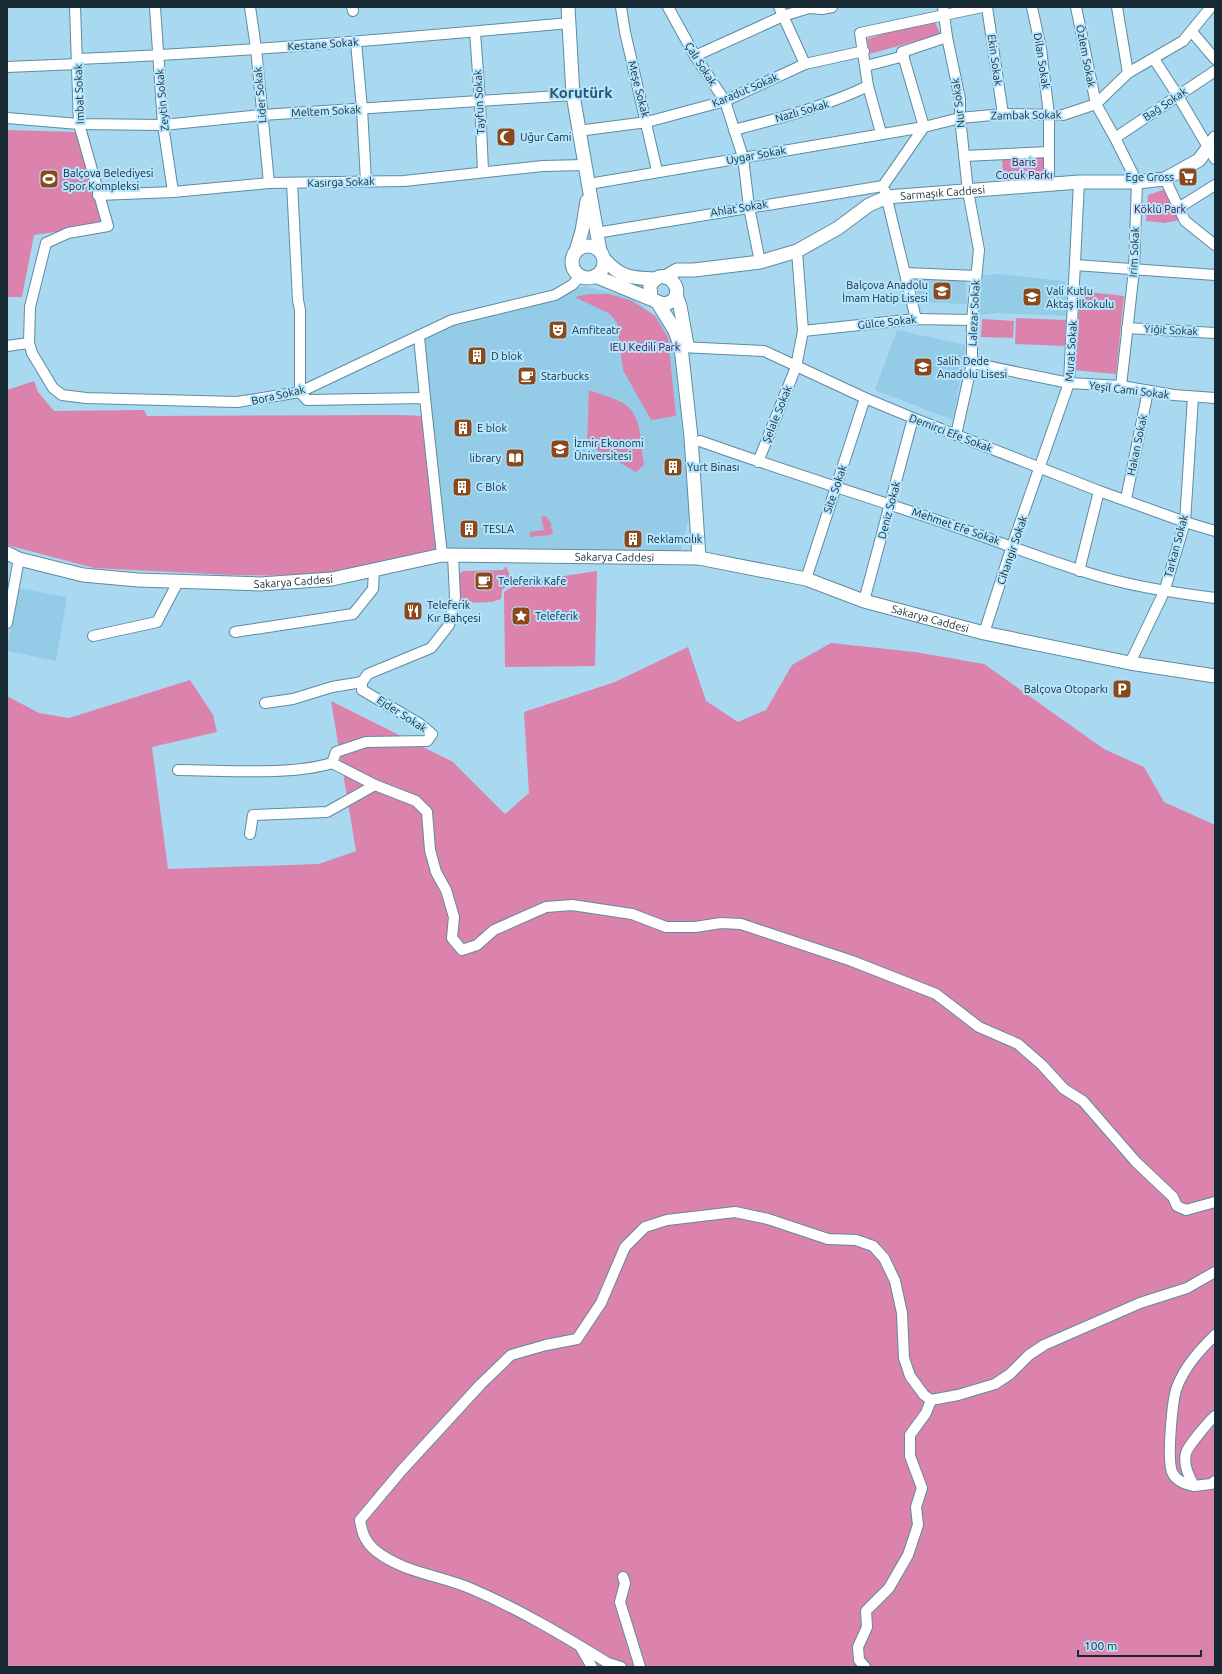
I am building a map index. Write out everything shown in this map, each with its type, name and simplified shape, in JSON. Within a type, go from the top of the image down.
[{"type":"main road","points":[[568,7],[573,95],[596,233],[602,255],[602,269],[595,276]]},
{"type":"main road","name":"Sarmaşık Caddesi","points":[[660,278],[677,270],[694,270],[760,262],[797,251],[838,228],[885,192],[968,191],[1079,182],[1137,182],[1166,179],[1199,160],[1213,148]]},
{"type":"main road","points":[[589,184],[582,231],[572,265],[581,276],[595,276],[655,301],[671,302],[682,278],[694,270]]},
{"type":"main road","points":[[576,251],[585,246],[596,248],[613,269],[625,276],[670,278],[676,290],[680,306],[684,347],[685,382],[699,558]]},
{"type":"main road","points":[[660,278],[650,286],[655,301],[684,347]]},
{"type":"main road","name":"Sakarya Caddesi","points":[[13,556],[83,575],[138,580],[179,580],[260,584],[332,579],[448,555],[699,558],[806,579],[864,601],[984,633],[1130,663],[1215,676]]},
{"type":"street","name":"Imbat Sokak","points":[[29,343],[30,307],[46,243],[68,233],[108,226],[79,124],[75,7]]},
{"type":"street","name":"Zeytin Sokak","points":[[155,7],[163,125],[173,192]]},
{"type":"street","name":"Lider Sokak","points":[[250,7],[256,48],[269,184]]},
{"type":"street","name":"Meşe Sokak","points":[[621,7],[625,32],[647,122],[657,171]]},
{"type":"street","name":"Çalı Sokak","points":[[668,7],[695,56],[725,101],[743,157],[749,207],[760,262]]},
{"type":"street","points":[[695,56],[781,11],[810,8],[822,10],[832,7]]},
{"type":"street","points":[[881,133],[868,86],[864,51],[860,33],[944,11],[982,7]]},
{"type":"street","name":"Ekin Sokak","points":[[988,7],[1003,114]]},
{"type":"street","name":"Dilan Sokak","points":[[1032,7],[1041,48],[1049,115]]},
{"type":"street","name":"Özlem Sokak","points":[[1076,7],[1096,104]]},
{"type":"street","points":[[1117,7],[1128,73]]},
{"type":"street","name":"Zambak Sokak","points":[[924,127],[960,118],[1003,114],[1068,114],[1096,104],[1128,73],[1183,41],[1192,32],[1209,8]]},
{"type":"street","points":[[781,11],[805,64]]},
{"type":"street","name":"Nur Sokak","points":[[944,11],[947,37],[960,99],[960,118],[968,191]]},
{"type":"street","name":"Kestane Sokak","points":[[7,67],[356,42],[569,23]]},
{"type":"street","name":"Tayfun Sokak","points":[[475,32],[483,172]]},
{"type":"street","points":[[1192,32],[1215,59]]},
{"type":"street","points":[[916,319],[885,192],[924,127],[902,52],[947,37]]},
{"type":"street","points":[[356,42],[366,181]]},
{"type":"street","name":"Karadut Sokak","points":[[578,131],[647,122],[725,101],[805,64],[864,51]]},
{"type":"street","points":[[866,66],[904,56]]},
{"type":"street","points":[[1154,59],[1213,148]]},
{"type":"street","name":"Bağ Sokak","points":[[1115,138],[1215,71]]},
{"type":"street","name":"Nazlı Sokak","points":[[734,130],[806,111],[837,101],[868,86]]},
{"type":"street","name":"Meltem Sokak","points":[[7,118],[79,124],[163,125],[262,115],[573,95]]},
{"type":"street","name":"Irim Sokak","points":[[1096,104],[1137,182],[1134,270],[1121,386]]},
{"type":"street","points":[[1049,115],[1049,184]]},
{"type":"street","name":"Uygar Sokak","points":[[589,184],[657,171],[924,127]]},
{"type":"street","points":[[964,156],[1049,152]]},
{"type":"street","name":"Kasırga Sokak","points":[[98,195],[173,192],[269,184],[404,181],[483,172],[585,165]]},
{"type":"street","points":[[1166,179],[1180,207],[1185,221],[1215,245]]},
{"type":"street","name":"Murat Sokak","points":[[1040,467],[1069,383],[1079,182]]},
{"type":"street","points":[[292,184],[298,300],[300,310],[300,392],[307,400],[425,398]]},
{"type":"street","points":[[1180,207],[1215,186]]},
{"type":"street","points":[[864,188],[869,205]]},
{"type":"street","name":"Ahlat Sokak","points":[[596,233],[864,188],[885,192]]},
{"type":"street","name":"Lalezar Sokak","points":[[956,435],[972,363],[972,320],[979,250],[968,191]]},
{"type":"street","points":[[796,367],[803,331],[797,251]]},
{"type":"street","points":[[1075,265],[1215,275]]},
{"type":"street","points":[[905,273],[976,276]]},
{"type":"street","name":"Bora Sokak","points":[[29,343],[35,359],[53,388],[62,395],[71,397],[237,402],[300,392],[419,337],[452,320],[555,295],[572,285],[581,276]]},
{"type":"street","name":"Gülce Sokak","points":[[803,331],[916,319],[972,320]]},
{"type":"street","name":"Yiğit Sokak","points":[[1127,328],[1215,333]]},
{"type":"street","points":[[265,703],[293,699],[332,687],[362,682],[368,674],[431,648],[449,625],[455,597],[425,398],[419,337]]},
{"type":"street","points":[[7,346],[29,343]]},
{"type":"street","name":"Demirci Efe Sokak","points":[[684,347],[764,351],[796,367],[913,418],[1100,491],[1126,499],[1185,522],[1215,531]]},
{"type":"street","name":"Yeşil Cami Sokak","points":[[972,363],[1069,383],[1121,386],[1194,397],[1215,398]]},
{"type":"street","name":"Şelale Sokak","points":[[758,462],[796,367]]},
{"type":"street","name":"Hakan Sokak","points":[[1126,499],[1148,391]]},
{"type":"street","name":"Tarkan Sokak","points":[[1130,663],[1164,592],[1185,522],[1194,397]]},
{"type":"street","name":"Site Sokak","points":[[806,579],[865,398]]},
{"type":"street","name":"Deniz Sokak","points":[[864,601],[913,418]]},
{"type":"street","name":"Mehmet Efe Sokak","points":[[700,441],[836,488],[890,504],[1079,571],[1164,592],[1215,598]]},
{"type":"street","name":"Cihangir Sokak","points":[[984,633],[1012,546],[1040,467]]},
{"type":"street","points":[[1079,571],[1100,491]]},
{"type":"street","points":[[7,623],[13,556]]},
{"type":"street","points":[[235,632],[353,614],[373,589],[374,570]]},
{"type":"street","points":[[93,636],[157,622],[179,580]]},
{"type":"street","name":"Ejder Sokak","points":[[332,763],[336,752],[366,742],[427,741],[432,734],[362,690],[362,682]]},
{"type":"street","points":[[178,770],[268,770],[318,768],[332,763],[376,785],[416,801],[427,812],[432,857],[436,872],[446,890],[454,917],[452,938],[462,950],[477,945],[494,930],[546,907],[572,905],[632,914],[666,927],[695,927],[721,923],[741,924],[852,961],[936,994],[979,1027],[1018,1044],[1042,1065],[1064,1090],[1083,1101],[1136,1162],[1173,1197],[1177,1206],[1186,1210],[1215,1202]]},
{"type":"street","points":[[250,834],[253,815],[327,812],[376,785]]},
{"type":"street","points":[[621,1667],[608,1663],[514,1608],[470,1588],[404,1567],[376,1551],[362,1535],[360,1520],[402,1470],[481,1384],[512,1355],[577,1338],[602,1303],[625,1247],[645,1227],[667,1220],[735,1212],[768,1220],[828,1240],[856,1240],[873,1246],[884,1258],[895,1281],[902,1313],[904,1358],[910,1376],[924,1395],[932,1400],[958,1395],[995,1384],[1010,1374],[1029,1355],[1057,1339],[1140,1303],[1187,1288],[1215,1272]]},
{"type":"street","points":[[1215,1335],[1195,1356],[1177,1387],[1173,1406],[1170,1452],[1172,1472],[1182,1483],[1194,1486],[1210,1484],[1215,1481]]},
{"type":"street","points":[[865,1667],[859,1660],[858,1648],[866,1627],[866,1611],[889,1588],[908,1555],[918,1525],[916,1507],[922,1488],[910,1456],[910,1435],[926,1413],[932,1400]]},
{"type":"street","points":[[1194,1486],[1186,1470],[1186,1453],[1215,1416]]},
{"type":"street","points":[[623,1577],[625,1583],[620,1602],[640,1667]]},
{"type":"street","points":[[579,1645],[592,1667]]},
{"type":"shaded area","name":"Vali Kutlu Aktaş İlkokulu","points":[[998,274],[1065,281],[1067,316],[997,313],[978,315],[979,276]]},
{"type":"shaded area","name":"Balçova Anadolu İmam Hatip Lisesi","points":[[917,278],[965,280],[967,304],[918,302]]},
{"type":"shaded area","name":"İzmir Ekonomi Üniversitesi","points":[[584,286],[630,297],[672,327],[690,513],[679,557],[445,551],[424,337],[453,323],[541,301]]},
{"type":"shaded area","name":"Salih Dede Anadolu Lisesi","points":[[897,330],[966,345],[953,420],[875,390]]},
{"type":"shaded area","points":[[18,588],[67,597],[56,661],[7,651]]},
{"type":"green space","points":[[934,19],[940,34],[870,54],[867,39],[882,34],[881,30]]},
{"type":"green space","name":"Balçova Belediyesi Spor Kompleksi","points":[[7,130],[76,132],[105,225],[34,235],[22,297],[7,297]]},
{"type":"green space","name":"Baris Cocuk Parkı","points":[[1045,156],[1045,178],[1004,181],[1002,159]]},
{"type":"green space","name":"Köklü Park","points":[[1166,189],[1180,220],[1164,223],[1146,221],[1148,195]]},
{"type":"green space","points":[[1081,291],[1124,296],[1116,374],[1073,370]]},
{"type":"green space","name":"IEU Kedili Park","points":[[588,294],[609,294],[632,301],[655,316],[668,338],[676,416],[651,420],[623,370],[617,323],[610,314],[575,297]]},
{"type":"green space","points":[[1016,318],[1066,320],[1065,346],[1015,344]]},
{"type":"green space","points":[[982,319],[1014,321],[1013,338],[981,337]]},
{"type":"green space","points":[[34,381],[38,392],[54,411],[144,410],[147,416],[424,416],[437,551],[309,576],[231,575],[94,568],[7,545],[7,390]]},
{"type":"green space","points":[[589,390],[623,403],[635,415],[639,429],[644,465],[636,472],[587,444]]},
{"type":"green space","points":[[546,516],[552,525],[550,528],[552,528],[553,532],[550,535],[530,537],[530,532],[544,530],[541,517]]},
{"type":"green space","name":"Teleferik Kafe","points":[[506,566],[510,579],[508,584],[502,590],[501,599],[492,602],[463,603],[459,596],[458,576],[463,571],[503,570]]},
{"type":"green space","points":[[597,571],[595,666],[505,667],[504,592],[526,578],[557,577]]},
{"type":"green space","points":[[831,643],[915,652],[984,664],[1104,749],[1144,767],[1164,802],[1215,825],[1215,1667],[7,1667],[7,696],[39,713],[69,718],[190,680],[213,715],[217,732],[152,747],[168,869],[319,864],[356,851],[331,701],[453,762],[505,814],[529,793],[524,712],[615,682],[688,647],[706,701],[738,722],[766,710],[792,665]]},
{"type":"place","name":"Uğur Cami","points":[[506,137]]},
{"type":"place","name":"Ege Gross","points":[[1188,177]]},
{"type":"place","name":"Balçova Belediyesi Spor Kompleksi","points":[[49,179]]},
{"type":"place","name":"Balçova Anadolu İmam Hatip Lisesi","points":[[942,291]]},
{"type":"place","name":"Vali Kutlu Aktaş İlkokulu","points":[[1032,297]]},
{"type":"place","name":"Amfiteatr","points":[[558,330]]},
{"type":"place","name":"D blok","points":[[477,356]]},
{"type":"place","name":"Salih Dede Anadolu Lisesi","points":[[923,367]]},
{"type":"place","name":"Starbucks","points":[[527,376]]},
{"type":"place","name":"E blok","points":[[463,428]]},
{"type":"place","name":"İzmir Ekonomi Üniversitesi","points":[[560,449]]},
{"type":"place","name":"library","points":[[515,458]]},
{"type":"place","name":"Yurt Binası","points":[[673,467]]},
{"type":"place","name":"C Blok","points":[[462,487]]},
{"type":"place","name":"TESLA","points":[[469,529]]},
{"type":"place","name":"Reklamcılık","points":[[633,539]]},
{"type":"place","name":"Teleferik Kafe","points":[[484,581]]},
{"type":"place","name":"Teleferik Kır Bahçesi","points":[[413,611]]},
{"type":"place","name":"Teleferik","points":[[521,616]]},
{"type":"place","name":"Balçova Otoparkı","points":[[1122,689]]},
{"type":"district","name":"Korutürk","points":[[581,92]]}]
